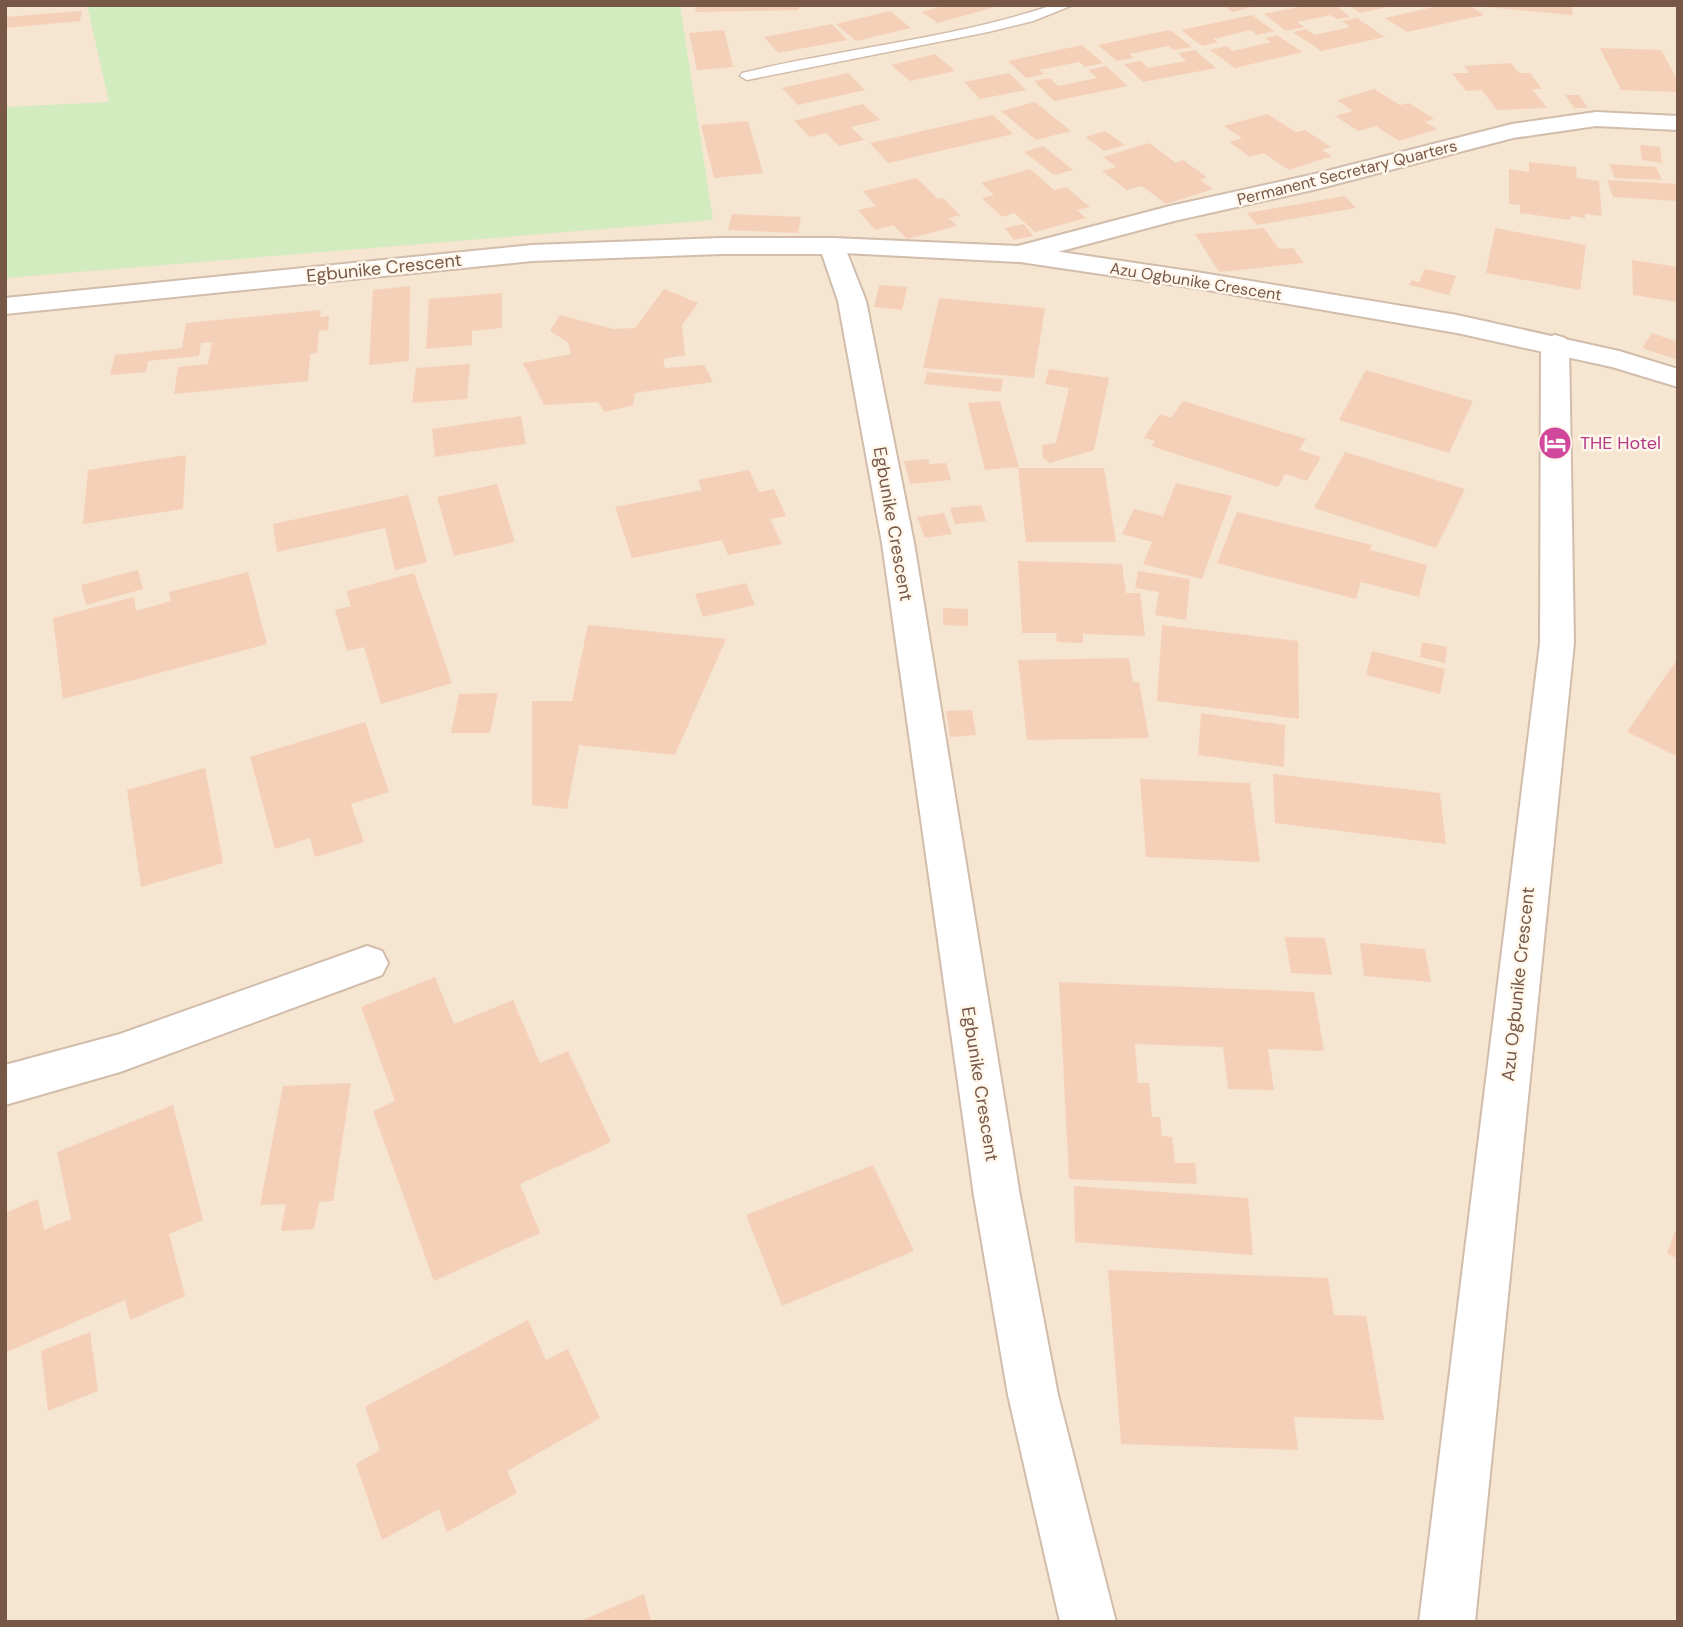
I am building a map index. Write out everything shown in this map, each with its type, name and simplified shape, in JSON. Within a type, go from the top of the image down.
[{"type":"street","name":"Permanent Secretary Quarters","points":[[1020,254],[1170,214],[1317,181],[1512,131],[1596,119],[1678,123]]},
{"type":"street","name":"Egbunike Crescent","points":[[5,306],[532,253],[721,246],[833,246],[852,301],[898,543],[997,1196],[1033,1395],[1088,1622]]},
{"type":"street","name":"Azu Ogbunike Crescent","points":[[833,246],[1020,254],[1375,310],[1555,344],[1619,359],[1678,378]]},
{"type":"street","name":"Azu Ogbunike Crescent","points":[[1447,1622],[1557,643],[1555,344]]},
{"type":"street","points":[[5,1085],[120,1054],[367,963]]},
{"type":"lane","points":[[747,76],[832,57],[954,37],[1067,5]]},
{"type":"shaded area","points":[[5,5],[1678,5],[1678,1622],[5,1622]]},
{"type":"green space","points":[[87,5],[680,5],[713,220],[5,278],[5,107],[109,102]]},
{"type":"building","points":[[696,5],[799,5],[799,10],[695,12]]},
{"type":"building","points":[[946,5],[998,6],[938,23],[922,12]]},
{"type":"building","points":[[1222,5],[1255,5],[1255,6],[1233,12]]},
{"type":"building","points":[[1308,5],[1335,5],[1350,17],[1337,19],[1330,15],[1297,22],[1304,27],[1286,31],[1264,14]]},
{"type":"building","points":[[1348,5],[1391,5],[1392,6],[1360,13]]},
{"type":"building","points":[[1442,5],[1469,5],[1484,15],[1407,32],[1385,18]]},
{"type":"building","points":[[1571,5],[1573,15],[1486,7]]},
{"type":"building","points":[[82,11],[80,21],[5,28],[5,17]]},
{"type":"building","points":[[890,11],[911,28],[856,41],[836,24]]},
{"type":"building","points":[[1252,15],[1274,31],[1257,35],[1251,30],[1213,39],[1218,42],[1202,46],[1181,30]]},
{"type":"building","points":[[1357,18],[1385,37],[1321,51],[1293,32],[1306,29],[1315,35],[1350,27],[1342,21]]},
{"type":"building","points":[[832,24],[847,40],[778,53],[764,37]]},
{"type":"building","points":[[724,30],[733,67],[697,70],[689,33]]},
{"type":"building","points":[[1170,30],[1192,47],[1174,50],[1168,46],[1129,54],[1134,58],[1117,61],[1098,45]]},
{"type":"building","points":[[1277,35],[1302,52],[1235,68],[1210,50],[1226,46],[1233,51],[1271,42],[1265,38]]},
{"type":"building","points":[[1082,45],[1103,63],[1085,67],[1079,62],[1039,70],[1044,74],[1026,78],[1008,61]]},
{"type":"building","points":[[1600,48],[1661,50],[1678,81],[1678,92],[1621,90]]},
{"type":"building","points":[[1195,50],[1216,68],[1143,82],[1124,64],[1141,61],[1148,68],[1186,61],[1178,53]]},
{"type":"building","points":[[935,54],[955,71],[910,81],[891,65]]},
{"type":"building","points":[[1511,63],[1519,73],[1530,73],[1542,89],[1532,89],[1547,108],[1497,110],[1482,90],[1466,91],[1452,73],[1469,73],[1464,66]]},
{"type":"building","points":[[1106,66],[1128,86],[1054,101],[1034,81],[1050,78],[1058,86],[1097,78],[1088,70]]},
{"type":"building","points":[[848,73],[865,90],[798,105],[782,88]]},
{"type":"building","points":[[1009,73],[1026,90],[980,99],[964,82]]},
{"type":"building","points":[[1374,89],[1400,105],[1409,103],[1434,119],[1425,122],[1437,129],[1399,141],[1376,126],[1358,131],[1335,116],[1353,111],[1337,100]]},
{"type":"building","points":[[1565,95],[1579,95],[1588,108],[1574,108]]},
{"type":"building","points":[[1035,102],[1071,131],[1036,140],[1001,111]]},
{"type":"building","points":[[863,104],[880,120],[851,127],[864,140],[839,146],[826,133],[810,137],[794,121]]},
{"type":"building","points":[[1267,114],[1296,132],[1305,130],[1331,147],[1322,150],[1332,156],[1289,170],[1263,153],[1250,157],[1229,142],[1242,138],[1224,126]]},
{"type":"building","points":[[993,115],[1013,134],[888,163],[870,143]]},
{"type":"building","points":[[748,121],[763,173],[714,178],[701,125]]},
{"type":"building","points":[[1105,131],[1125,145],[1104,151],[1085,137]]},
{"type":"building","points":[[1149,143],[1176,163],[1183,160],[1207,177],[1200,180],[1213,189],[1166,204],[1142,186],[1127,190],[1102,171],[1116,167],[1103,157]]},
{"type":"building","points":[[1640,145],[1660,147],[1662,163],[1642,160]]},
{"type":"building","points":[[1043,146],[1073,170],[1054,175],[1024,152]]},
{"type":"building","points":[[1529,162],[1576,167],[1577,178],[1599,181],[1602,216],[1585,214],[1585,218],[1571,216],[1570,220],[1520,213],[1520,205],[1509,204],[1509,169],[1529,172]]},
{"type":"building","points":[[1609,164],[1656,167],[1662,180],[1615,178]]},
{"type":"building","points":[[1030,169],[1054,190],[1066,187],[1090,207],[1077,210],[1086,218],[1035,232],[1014,213],[1002,217],[982,198],[994,195],[981,183]]},
{"type":"building","points":[[917,178],[938,199],[943,198],[960,215],[949,218],[957,226],[907,239],[893,225],[875,230],[858,210],[876,206],[863,191]]},
{"type":"building","points":[[1607,180],[1678,184],[1678,201],[1613,197]]},
{"type":"building","points":[[1345,196],[1356,208],[1257,225],[1247,213]]},
{"type":"building","points":[[732,214],[801,217],[798,233],[728,230]]},
{"type":"building","points":[[1024,224],[1033,236],[1014,240],[1005,228]]},
{"type":"building","points":[[1264,228],[1279,249],[1293,248],[1304,263],[1219,272],[1195,234]]},
{"type":"building","points":[[1495,228],[1586,245],[1580,290],[1486,273]]},
{"type":"building","points":[[1632,260],[1678,267],[1678,302],[1633,295]]},
{"type":"building","points":[[1425,269],[1456,276],[1449,295],[1409,285],[1412,280],[1419,282]]},
{"type":"building","points":[[879,285],[907,287],[902,310],[874,307]]},
{"type":"building","points":[[410,286],[409,361],[369,365],[373,290]]},
{"type":"building","points":[[664,289],[698,303],[682,325],[685,355],[663,359],[665,368],[704,365],[713,382],[635,393],[633,405],[605,412],[598,402],[544,405],[523,363],[571,354],[568,342],[550,331],[560,315],[613,329],[635,328]]},
{"type":"building","points":[[502,293],[502,328],[472,331],[472,345],[426,349],[429,299]]},
{"type":"building","points":[[939,298],[1045,308],[1034,378],[923,368]]},
{"type":"building","points":[[321,310],[320,317],[329,316],[328,330],[319,331],[317,353],[310,354],[308,381],[174,394],[178,367],[208,364],[212,342],[201,343],[199,356],[148,361],[146,372],[110,375],[115,355],[182,348],[186,323]]},
{"type":"building","points":[[1652,333],[1678,342],[1678,360],[1642,348]]},
{"type":"building","points":[[470,364],[467,399],[412,403],[416,368]]},
{"type":"building","points":[[1049,369],[1109,378],[1094,450],[1050,463],[1043,458],[1042,445],[1056,443],[1069,388],[1045,384]]},
{"type":"building","points":[[1366,370],[1473,401],[1449,453],[1339,420]]},
{"type":"building","points":[[927,372],[1003,379],[1001,392],[924,384]]},
{"type":"building","points":[[1000,401],[1019,467],[985,470],[968,403]]},
{"type":"building","points":[[1183,401],[1306,439],[1299,450],[1321,457],[1307,481],[1285,474],[1278,487],[1151,446],[1155,441],[1144,438],[1160,414],[1171,418]]},
{"type":"building","points":[[521,416],[526,444],[435,457],[432,429]]},
{"type":"building","points":[[1345,452],[1465,489],[1436,548],[1314,508]]},
{"type":"building","points":[[186,455],[183,509],[83,524],[88,470]]},
{"type":"building","points":[[929,459],[929,464],[946,463],[951,480],[910,484],[904,461]]},
{"type":"building","points":[[1018,468],[1104,468],[1116,542],[1026,542]]},
{"type":"building","points":[[749,470],[759,492],[774,489],[786,516],[770,519],[782,544],[728,555],[722,540],[632,558],[615,507],[702,490],[698,480]]},
{"type":"building","points":[[1176,483],[1232,496],[1202,579],[1143,564],[1152,542],[1122,534],[1134,509],[1163,516]]},
{"type":"building","points":[[497,484],[515,542],[454,556],[437,497]]},
{"type":"building","points":[[408,495],[427,562],[395,570],[385,528],[277,552],[273,524]]},
{"type":"building","points":[[981,505],[986,521],[955,524],[950,508]]},
{"type":"building","points":[[1237,512],[1372,545],[1370,550],[1427,565],[1419,597],[1361,582],[1356,599],[1217,563]]},
{"type":"building","points":[[944,513],[952,534],[925,538],[917,517]]},
{"type":"building","points":[[1018,561],[1122,564],[1126,593],[1140,593],[1145,636],[1083,634],[1083,643],[1057,642],[1056,633],[1022,633]]},
{"type":"building","points":[[138,570],[143,589],[86,605],[81,585]]},
{"type":"building","points":[[1138,571],[1190,579],[1186,620],[1155,615],[1159,592],[1135,588]]},
{"type":"building","points":[[248,572],[267,644],[63,699],[53,618],[134,597],[136,611],[171,601],[169,592]]},
{"type":"building","points":[[414,573],[452,683],[381,704],[364,647],[347,651],[335,610],[351,606],[346,591]]},
{"type":"building","points":[[746,583],[755,605],[703,617],[695,594]]},
{"type":"building","points":[[943,608],[968,609],[968,626],[943,625]]},
{"type":"building","points":[[588,625],[726,639],[675,755],[579,745],[567,809],[532,805],[532,701],[572,701]]},
{"type":"building","points":[[1162,625],[1298,641],[1299,719],[1157,701]]},
{"type":"building","points":[[1422,642],[1447,647],[1445,663],[1420,657]]},
{"type":"building","points":[[1372,651],[1445,669],[1440,694],[1366,675]]},
{"type":"building","points":[[1129,658],[1133,682],[1139,682],[1149,738],[1027,740],[1018,660]]},
{"type":"building","points":[[1678,658],[1678,757],[1627,732]]},
{"type":"building","points":[[498,693],[490,733],[451,733],[459,694]]},
{"type":"building","points":[[972,710],[976,735],[950,737],[946,711]]},
{"type":"building","points":[[1201,713],[1285,725],[1284,767],[1198,755]]},
{"type":"building","points":[[365,722],[389,792],[351,804],[364,842],[315,857],[310,838],[275,849],[250,757]]},
{"type":"building","points":[[205,768],[223,863],[141,887],[127,790]]},
{"type":"building","points":[[1273,774],[1440,793],[1446,844],[1275,823]]},
{"type":"building","points":[[1140,779],[1250,783],[1260,862],[1146,857]]},
{"type":"building","points":[[1285,937],[1325,938],[1332,975],[1291,973]]},
{"type":"building","points":[[1360,943],[1425,949],[1431,982],[1364,976]]},
{"type":"building","points":[[435,977],[454,1024],[513,1000],[540,1063],[568,1051],[611,1142],[520,1184],[540,1233],[434,1281],[373,1111],[395,1101],[361,1007]]},
{"type":"building","points":[[1059,982],[1314,992],[1324,1051],[1268,1049],[1274,1090],[1228,1089],[1223,1047],[1135,1044],[1138,1083],[1149,1083],[1152,1117],[1160,1117],[1162,1136],[1172,1137],[1175,1163],[1195,1163],[1197,1184],[1069,1179]]},
{"type":"building","points":[[351,1083],[333,1201],[319,1202],[314,1229],[281,1231],[286,1204],[260,1205],[283,1086]]},
{"type":"building","points":[[173,1105],[203,1220],[169,1234],[185,1296],[130,1320],[125,1300],[5,1353],[5,1213],[38,1199],[44,1230],[71,1219],[57,1152]]},
{"type":"building","points":[[873,1165],[914,1251],[782,1306],[746,1215]]},
{"type":"building","points":[[1074,1186],[1248,1198],[1253,1255],[1075,1242]]},
{"type":"building","points":[[1678,1224],[1678,1259],[1667,1253]]},
{"type":"building","points":[[1108,1270],[1328,1278],[1334,1315],[1366,1316],[1384,1420],[1294,1417],[1298,1450],[1121,1444]]},
{"type":"building","points":[[528,1320],[546,1360],[568,1349],[600,1418],[507,1471],[517,1493],[447,1532],[439,1509],[382,1540],[356,1464],[380,1450],[365,1407]]},
{"type":"building","points":[[90,1332],[98,1391],[48,1411],[41,1351]]},
{"type":"building","points":[[644,1594],[651,1622],[578,1622]]},
{"type":"place","name":"THE Hotel","points":[[1555,443]]}]
